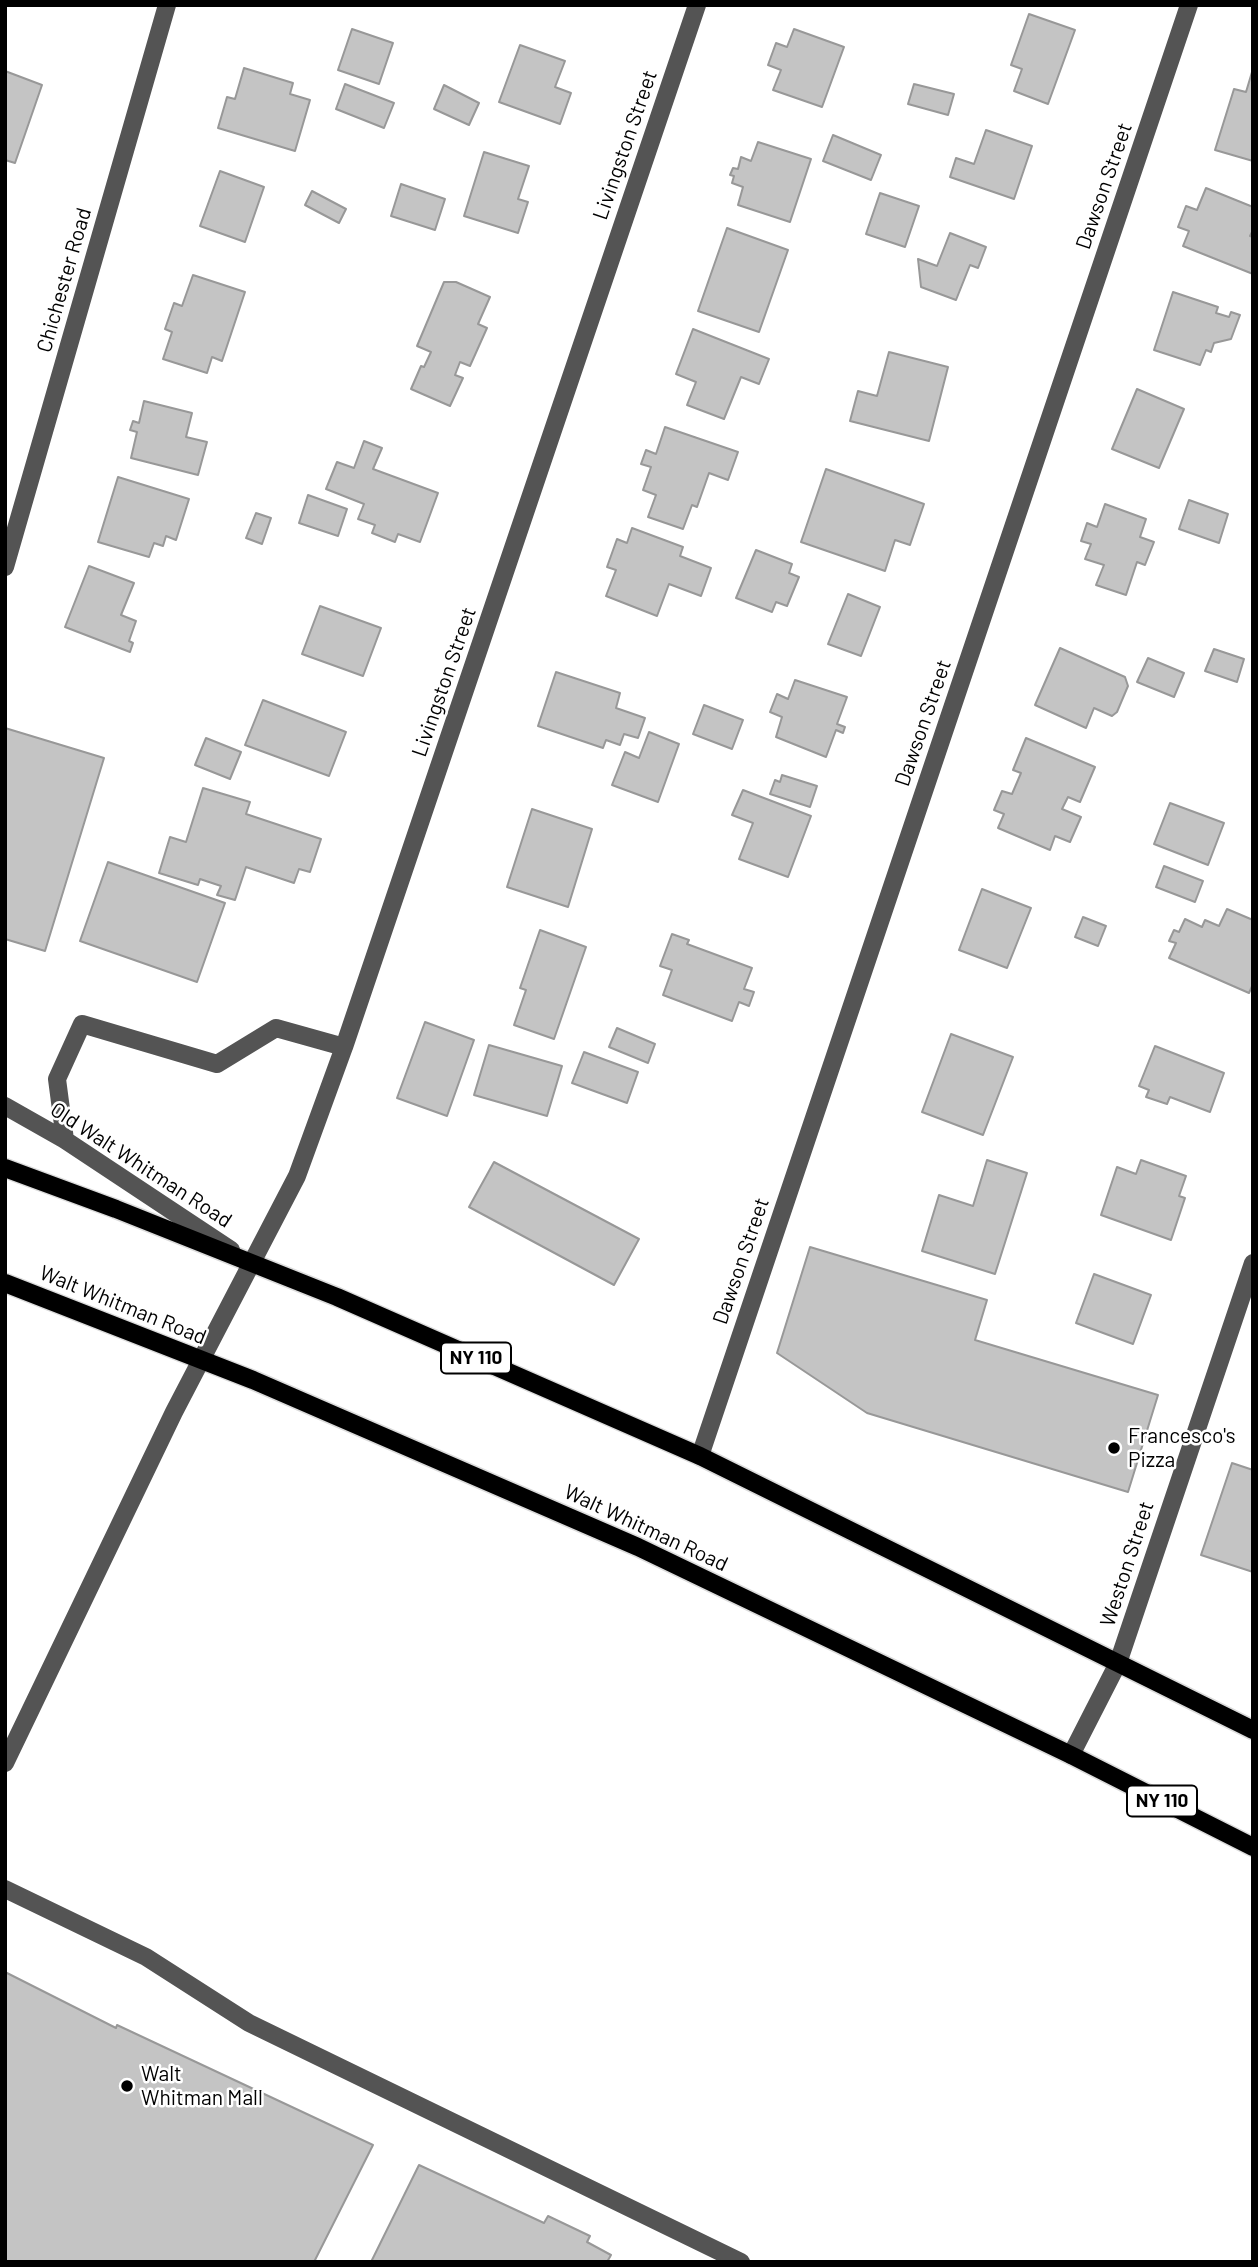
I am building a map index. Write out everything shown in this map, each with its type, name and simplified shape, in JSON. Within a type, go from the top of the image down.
[{"type":"main road","name":"NY 110","points":[[5,1168],[337,1297],[699,1457],[1253,1730]]},
{"type":"main road","name":"Walt Whitman Road","points":[[5,1283],[253,1380],[638,1547],[1071,1755],[1253,1847]]},
{"type":"street","name":"Chichester Road","points":[[5,567],[167,5]]},
{"type":"street","name":"Livingston Street","points":[[5,1763],[174,1412],[297,1176],[344,1047],[697,5]]},
{"type":"street","name":"Dawson Street","points":[[699,1457],[1189,5]]},
{"type":"street","points":[[65,1140],[57,1079],[82,1024],[216,1064],[276,1028],[344,1047]]},
{"type":"street","name":"Old Walt Whitman Road","points":[[5,1106],[65,1140],[251,1264]]},
{"type":"street","name":"Weston Street","points":[[1071,1755],[1118,1664],[1253,1263]]},
{"type":"street","points":[[5,1889],[146,1957],[249,2023],[741,2262]]},
{"type":"building","points":[[1029,14],[1075,30],[1048,104],[1014,91],[1022,69],[1011,65]]},
{"type":"building","points":[[352,29],[393,43],[379,84],[338,70]]},
{"type":"building","points":[[794,29],[844,47],[822,107],[773,90],[781,70],[768,65],[776,43],[787,47]]},
{"type":"building","points":[[520,45],[565,61],[555,87],[571,93],[560,124],[499,102]]},
{"type":"building","points":[[244,68],[293,83],[290,94],[310,100],[295,151],[218,128],[227,97],[235,99]]},
{"type":"building","points":[[5,71],[42,85],[15,163],[5,160]]},
{"type":"building","points":[[1252,72],[1253,161],[1215,150],[1234,89],[1246,92]]},
{"type":"building","points":[[345,84],[394,103],[384,128],[336,109]]},
{"type":"building","points":[[914,84],[954,94],[948,115],[908,104]]},
{"type":"building","points":[[444,85],[479,103],[469,125],[434,109]]},
{"type":"building","points":[[986,130],[1032,146],[1014,199],[950,177],[956,158],[974,164]]},
{"type":"building","points":[[833,135],[881,155],[871,180],[823,161]]},
{"type":"building","points":[[758,142],[811,159],[790,222],[738,205],[743,187],[732,183],[734,176],[730,175],[733,168],[738,169],[741,157],[751,161]]},
{"type":"building","points":[[484,152],[529,166],[518,199],[528,202],[518,233],[464,216]]},
{"type":"building","points":[[220,171],[264,187],[245,242],[200,226]]},
{"type":"building","points":[[401,184],[445,199],[435,230],[391,216]]},
{"type":"building","points":[[1206,188],[1253,207],[1253,230],[1250,236],[1253,237],[1253,274],[1183,246],[1189,231],[1178,227],[1186,206],[1197,210]]},
{"type":"building","points":[[312,191],[346,209],[339,223],[305,205]]},
{"type":"building","points":[[880,193],[919,206],[905,247],[866,234]]},
{"type":"building","points":[[727,228],[788,250],[759,332],[698,311]]},
{"type":"building","points":[[950,233],[986,247],[978,268],[970,265],[956,300],[921,287],[918,259],[937,266]]},
{"type":"building","points":[[193,275],[245,292],[222,361],[212,357],[207,373],[163,359],[172,332],[165,329],[174,303],[182,306]]},
{"type":"building","points":[[444,282],[456,282],[490,297],[478,324],[487,328],[470,366],[460,362],[455,375],[463,378],[450,406],[411,389],[421,366],[424,367],[431,352],[417,346]]},
{"type":"building","points":[[1173,292],[1218,307],[1216,313],[1229,317],[1231,312],[1240,315],[1231,339],[1214,343],[1211,352],[1206,350],[1200,365],[1154,350]]},
{"type":"building","points":[[693,329],[769,359],[759,384],[741,377],[724,419],[687,405],[696,382],[676,374]]},
{"type":"building","points":[[889,352],[948,367],[929,441],[850,421],[858,391],[877,396]]},
{"type":"building","points":[[1137,389],[1184,409],[1159,468],[1112,449]]},
{"type":"building","points":[[144,401],[192,413],[186,437],[207,442],[198,475],[131,458],[137,432],[130,430],[133,421],[139,423]]},
{"type":"building","points":[[665,427],[738,452],[728,480],[709,473],[697,507],[692,505],[683,529],[648,517],[656,495],[643,490],[651,467],[641,464],[646,450],[656,454]]},
{"type":"building","points":[[364,441],[382,448],[373,469],[438,493],[420,542],[398,534],[395,542],[372,533],[375,525],[358,519],[364,504],[326,489],[337,462],[354,468]]},
{"type":"building","points":[[826,469],[924,504],[910,545],[895,540],[885,571],[801,542]]},
{"type":"building","points":[[118,477],[189,499],[176,540],[166,536],[163,546],[154,543],[149,557],[98,542]]},
{"type":"building","points":[[308,495],[347,509],[338,536],[299,523]]},
{"type":"building","points":[[1189,500],[1228,514],[1219,543],[1179,529]]},
{"type":"building","points":[[1105,504],[1146,519],[1140,537],[1154,542],[1145,565],[1137,562],[1126,595],[1096,585],[1104,565],[1085,559],[1091,544],[1081,541],[1087,523],[1097,527]]},
{"type":"building","points":[[256,513],[271,518],[262,544],[246,538]]},
{"type":"building","points":[[632,528],[683,547],[680,556],[711,568],[701,596],[669,584],[657,616],[606,596],[616,570],[607,567],[617,539],[627,543]]},
{"type":"building","points":[[756,550],[792,564],[789,573],[799,577],[787,606],[776,602],[772,612],[736,598]]},
{"type":"building","points":[[89,566],[134,583],[121,615],[136,621],[129,641],[133,643],[130,652],[65,627]]},
{"type":"building","points":[[848,594],[880,607],[861,656],[828,644]]},
{"type":"building","points":[[320,606],[381,628],[363,676],[302,654]]},
{"type":"building","points":[[1060,648],[1125,677],[1128,686],[1117,712],[1112,716],[1094,708],[1086,728],[1035,705]]},
{"type":"building","points":[[1214,649],[1244,659],[1237,682],[1205,671]]},
{"type":"building","points":[[1148,658],[1184,673],[1174,697],[1137,682]]},
{"type":"building","points":[[556,672],[620,693],[616,708],[645,718],[638,738],[624,734],[620,745],[606,740],[603,748],[538,726]]},
{"type":"building","points":[[795,680],[847,697],[837,724],[845,727],[843,733],[836,730],[826,757],[776,737],[782,717],[770,712],[777,694],[788,699]]},
{"type":"building","points":[[263,700],[346,732],[329,776],[245,745]]},
{"type":"building","points":[[704,705],[743,720],[732,749],[693,734]]},
{"type":"building","points":[[5,728],[104,758],[45,951],[5,939]]},
{"type":"building","points":[[649,732],[679,744],[658,802],[612,785],[625,752],[639,758]]},
{"type":"building","points":[[206,738],[241,752],[230,779],[195,765]]},
{"type":"building","points":[[1026,738],[1095,767],[1080,802],[1068,797],[1062,809],[1081,817],[1070,842],[1055,836],[1050,850],[998,828],[1004,814],[994,810],[1002,791],[1012,794],[1021,773],[1013,770]]},
{"type":"building","points":[[782,775],[817,786],[810,807],[770,794],[775,780],[780,782]]},
{"type":"building","points":[[203,788],[250,802],[246,814],[321,839],[310,872],[299,869],[294,883],[246,867],[235,900],[217,895],[221,886],[200,879],[198,885],[159,873],[170,837],[186,842]]},
{"type":"building","points":[[743,790],[811,816],[788,877],[739,859],[753,823],[732,815]]},
{"type":"building","points":[[1170,803],[1224,823],[1208,865],[1154,844]]},
{"type":"building","points":[[532,809],[592,829],[568,907],[507,887]]},
{"type":"building","points":[[108,862],[225,903],[197,982],[80,941]]},
{"type":"building","points":[[1164,866],[1203,881],[1195,902],[1156,887]]},
{"type":"building","points":[[982,889],[1031,908],[1007,968],[959,950]]},
{"type":"building","points":[[1227,909],[1253,920],[1253,984],[1249,993],[1169,958],[1176,943],[1169,941],[1174,930],[1179,932],[1185,919],[1202,927],[1205,920],[1219,926]]},
{"type":"building","points":[[1083,917],[1106,926],[1098,946],[1075,937]]},
{"type":"building","points":[[540,930],[586,947],[554,1039],[514,1025],[526,990],[520,988]]},
{"type":"building","points":[[672,934],[689,940],[687,944],[752,968],[744,989],[754,992],[749,1006],[739,1002],[732,1021],[663,995],[672,970],[660,966]]},
{"type":"building","points":[[425,1022],[474,1040],[447,1116],[397,1098]]},
{"type":"building","points":[[617,1028],[655,1044],[648,1063],[609,1047]]},
{"type":"building","points":[[951,1034],[1013,1057],[983,1135],[922,1112]]},
{"type":"building","points":[[489,1045],[562,1066],[547,1116],[474,1095]]},
{"type":"building","points":[[1155,1046],[1224,1073],[1210,1112],[1170,1097],[1167,1104],[1146,1097],[1149,1090],[1139,1086]]},
{"type":"building","points":[[584,1052],[638,1072],[627,1103],[572,1083]]},
{"type":"building","points":[[987,1160],[1027,1173],[995,1274],[922,1251],[939,1195],[973,1206]]},
{"type":"building","points":[[1141,1160],[1186,1176],[1179,1196],[1185,1198],[1171,1240],[1101,1215],[1117,1167],[1136,1174]]},
{"type":"building","points":[[494,1162],[639,1239],[614,1285],[469,1207]]},
{"type":"building","points":[[810,1247],[987,1300],[975,1340],[1158,1395],[1128,1492],[867,1413],[777,1353]]},
{"type":"building","points":[[1094,1274],[1151,1295],[1133,1344],[1076,1323]]},
{"type":"building","points":[[1232,1463],[1253,1470],[1253,1572],[1201,1555]]},
{"type":"building","name":"Walt Whitman Mall","points":[[5,1972],[116,2028],[117,2025],[373,2145],[314,2262],[5,2262]]},
{"type":"building","points":[[419,2165],[544,2223],[548,2216],[590,2236],[587,2242],[611,2255],[607,2262],[371,2262]]},
{"type":"place","name":"Francesco's Pizza","points":[[1114,1448]]},
{"type":"place","name":"Walt Whitman Mall","points":[[127,2086]]}]
